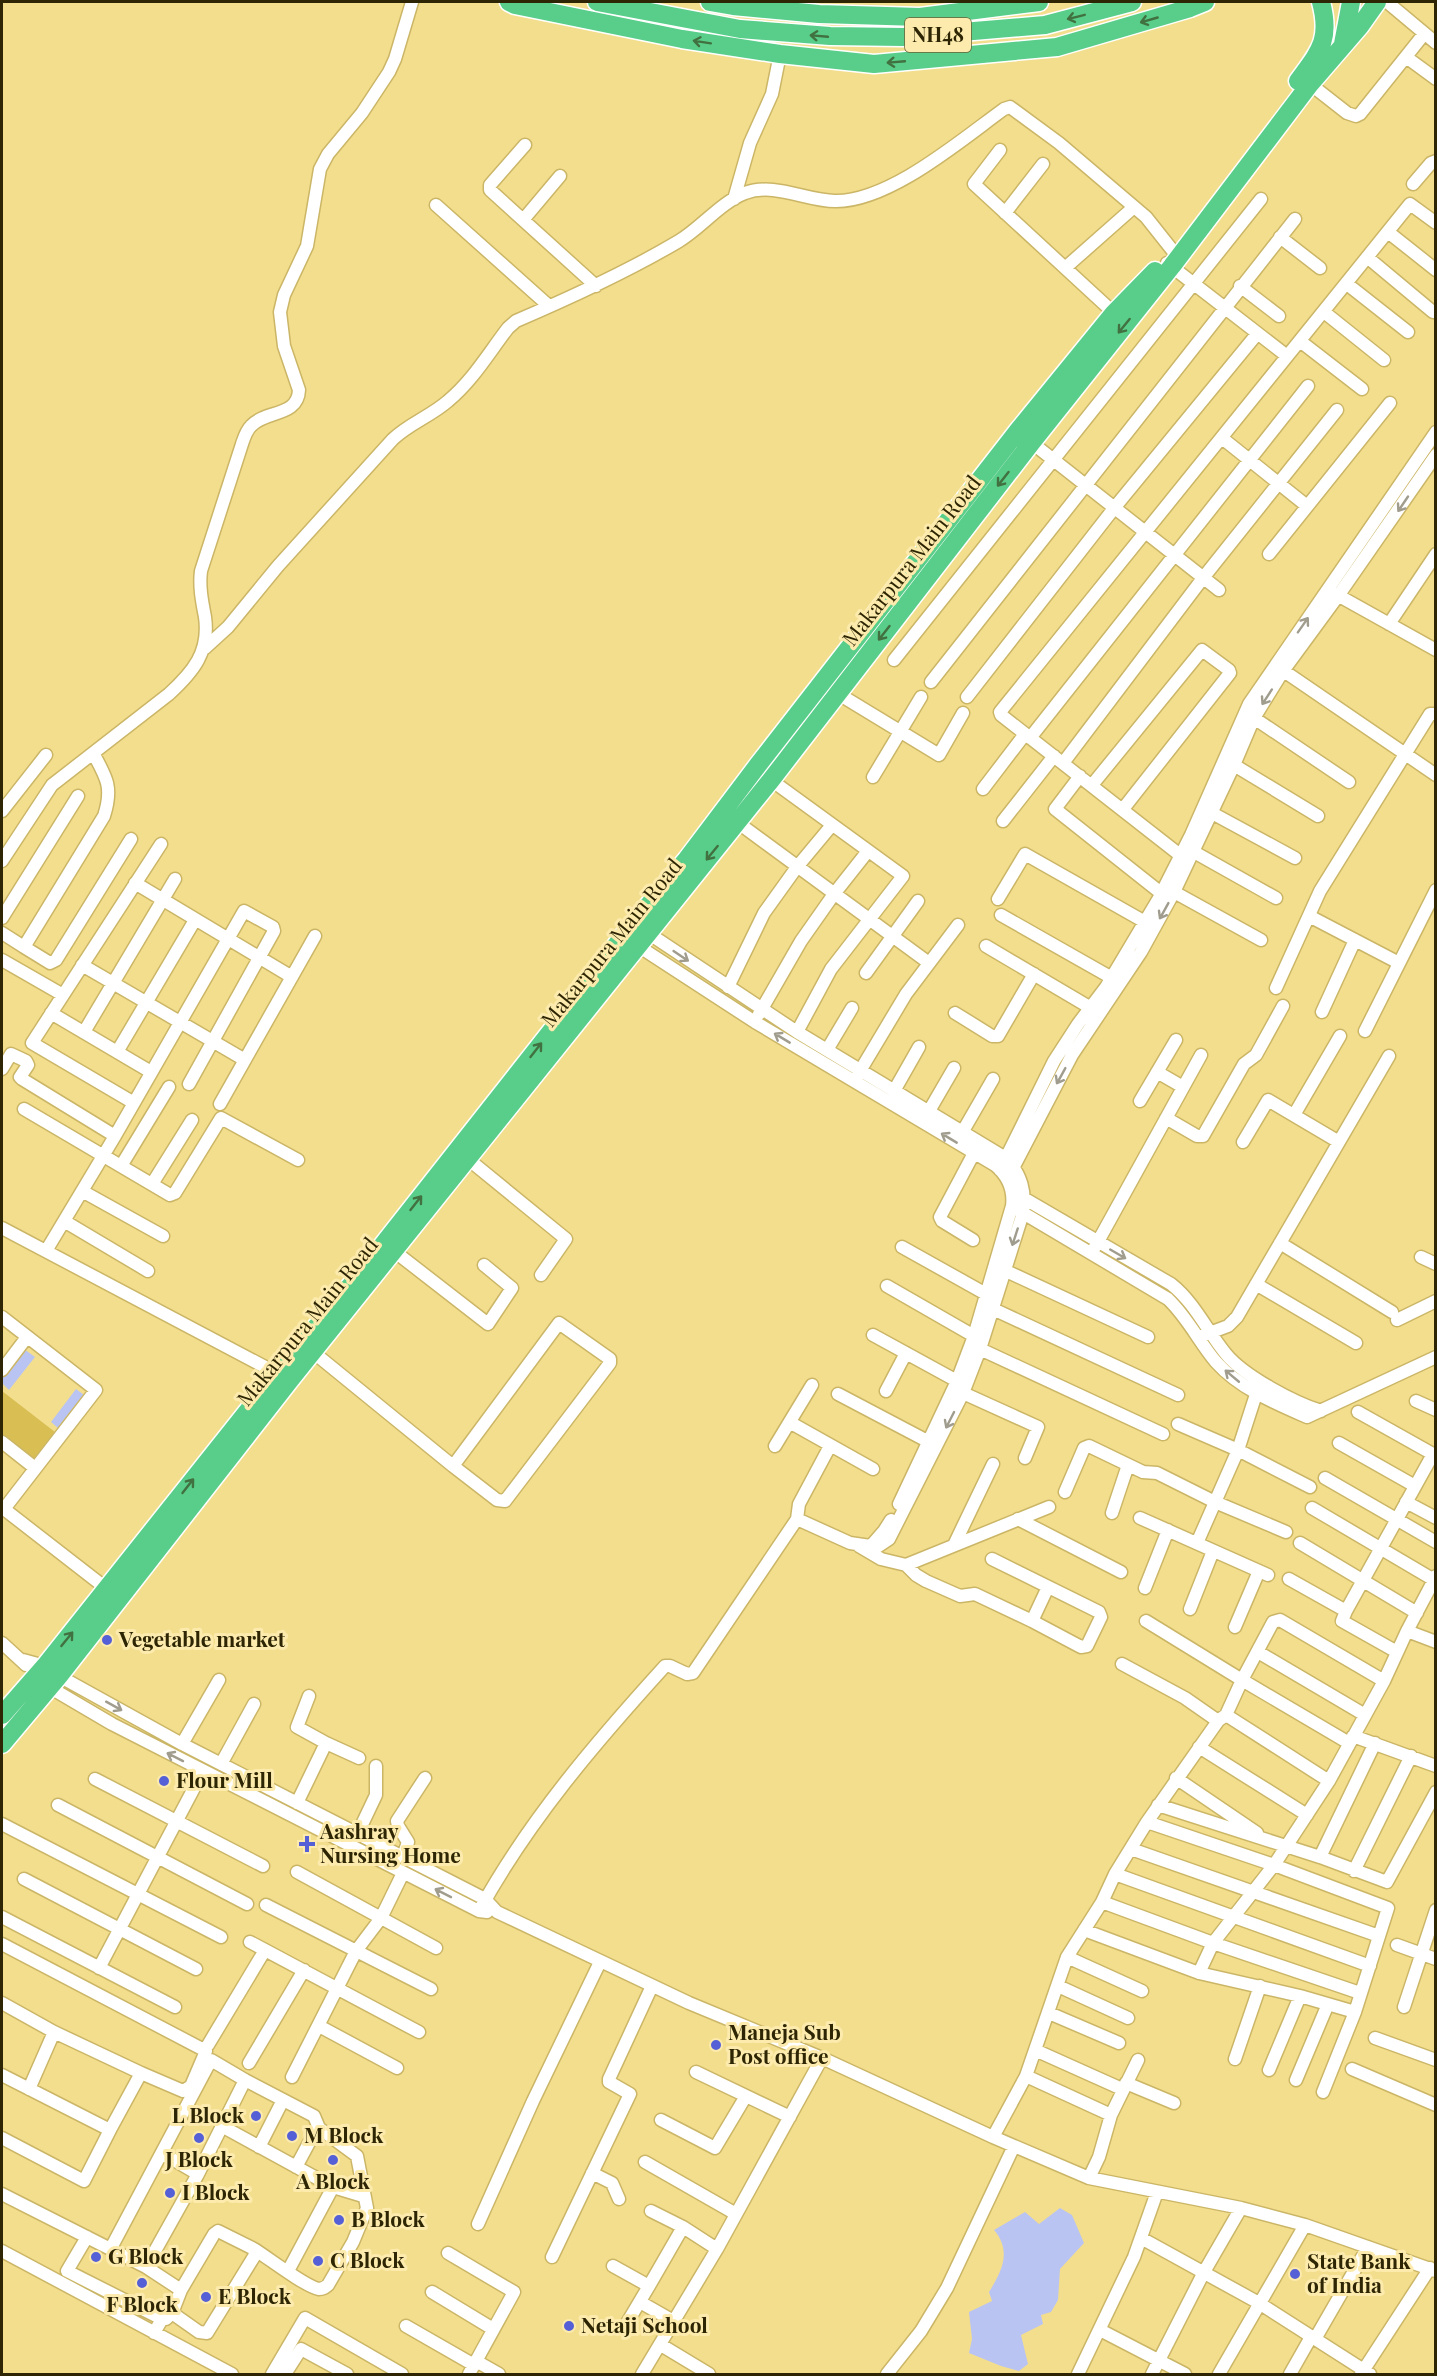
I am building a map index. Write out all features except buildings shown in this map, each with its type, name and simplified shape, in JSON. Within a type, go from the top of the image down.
[{"type":"highway","points":[[509,2],[514,5],[682,39],[780,54],[874,64],[1057,47],[1205,2]]},
{"type":"highway","name":"NH48","points":[[597,2],[740,29],[830,36],[903,37],[1046,25],[1132,2]]},
{"type":"highway","name":"NH48","points":[[710,2],[819,14],[920,17],[1039,2]]},
{"type":"highway","points":[[1307,2],[1314,10],[1324,43]]},
{"type":"highway","points":[[1247,160],[1324,43],[1326,18],[1322,2]]},
{"type":"highway","points":[[1338,2],[1348,21]]},
{"type":"highway","points":[[1343,46],[1351,2]]},
{"type":"highway","points":[[1247,160],[1377,2]]},
{"type":"highway","name":"Makarpura Main Road","points":[[2,1744],[107,1589],[284,1377],[313,1352],[468,1159],[636,934],[687,859],[758,765],[1170,260],[1247,160]]},
{"type":"highway","name":"Makarpura Main Road","points":[[2,1715],[47,1677],[284,1377],[356,1279],[553,1029],[737,822],[771,780],[1114,313],[1170,260]]},
{"type":"street","points":[[205,648],[206,633],[200,590],[201,571],[242,444],[250,427],[256,422],[290,408],[298,397],[298,390],[284,346],[280,312],[284,295],[307,246],[320,169],[389,72],[412,2]]},
{"type":"street","points":[[1387,2],[1436,44]]},
{"type":"street","points":[[1310,84],[1347,113],[1356,116],[1360,114],[1424,34]]},
{"type":"street","points":[[734,199],[750,143],[772,94],[780,54]]},
{"type":"street","points":[[1406,57],[1436,79]]},
{"type":"street","points":[[2,861],[52,785],[169,694],[194,669],[205,648],[228,627],[278,566],[393,439],[406,427],[445,404],[467,384],[508,328],[516,321],[596,286],[682,239],[734,199],[752,191],[769,190],[832,201],[867,196],[937,158],[1010,107],[1059,143],[1151,223],[1170,260],[1193,283],[1287,356]]},
{"type":"street","points":[[525,145],[489,188],[596,286]]},
{"type":"street","points":[[1000,150],[974,184],[1114,313]]},
{"type":"street","points":[[1413,184],[1431,163],[1436,161]]},
{"type":"street","points":[[1005,213],[1042,164]]},
{"type":"street","points":[[523,220],[560,176]]},
{"type":"street","points":[[894,660],[1261,199]]},
{"type":"street","points":[[1180,855],[1000,712],[1410,204],[1436,223]]},
{"type":"street","points":[[436,205],[549,306]]},
{"type":"street","points":[[1065,268],[1134,207]]},
{"type":"street","points":[[931,682],[1240,286],[1295,219]]},
{"type":"street","points":[[1388,232],[1436,270]]},
{"type":"street","points":[[1280,237],[1320,268]]},
{"type":"street","points":[[1367,257],[1433,312]]},
{"type":"street","points":[[1347,284],[1408,332]]},
{"type":"street","points":[[1240,286],[1279,316]]},
{"type":"street","points":[[1323,312],[1384,360]]},
{"type":"street","points":[[967,697],[1115,507],[1257,334]]},
{"type":"street","points":[[1300,341],[1362,389]]},
{"type":"street","points":[[983,789],[1308,386]]},
{"type":"street","points":[[1269,554],[1390,403]]},
{"type":"street","points":[[1003,821],[1058,759],[1337,410]]},
{"type":"street","points":[[1007,1169],[1054,1061],[1095,1010],[1174,892],[1212,813],[1249,715],[1279,668],[1432,452],[1436,432]]},
{"type":"street","points":[[1024,437],[1218,590]]},
{"type":"street","points":[[1222,438],[1307,506]]},
{"type":"street","points":[[1389,624],[1436,554]]},
{"type":"street","points":[[1333,593],[1436,650]]},
{"type":"street","points":[[1092,785],[1202,650],[1230,670],[1230,673],[1123,809]]},
{"type":"street","points":[[1279,668],[1436,775]]},
{"type":"street","points":[[837,693],[939,754],[963,713]]},
{"type":"street","points":[[873,777],[921,697]]},
{"type":"street","points":[[1276,988],[1320,891],[1430,714],[1436,714]]},
{"type":"street","points":[[1249,715],[1349,782]]},
{"type":"street","points":[[24,947],[104,816],[109,793],[108,780],[93,753]]},
{"type":"street","points":[[2,811],[46,755]]},
{"type":"street","points":[[1230,762],[1318,816]]},
{"type":"street","points":[[1095,1010],[1112,978],[1136,949],[1145,922],[1230,762]]},
{"type":"street","points":[[1080,776],[1055,808],[1161,893]]},
{"type":"street","points":[[771,780],[903,876],[831,969],[797,1032]]},
{"type":"street","points":[[2,918],[78,796]]},
{"type":"street","points":[[1212,813],[1295,858]]},
{"type":"street","points":[[737,822],[929,963]]},
{"type":"street","points":[[728,987],[764,913],[832,825]]},
{"type":"street","points":[[2,933],[50,963],[56,960],[131,839]]},
{"type":"street","points":[[134,1103],[32,1043],[160,844]]},
{"type":"street","points":[[755,1022],[801,941],[868,851]]},
{"type":"street","points":[[1194,852],[1276,898]]},
{"type":"street","points":[[998,899],[1025,854],[1145,922]]},
{"type":"street","points":[[84,1032],[175,879]]},
{"type":"street","points":[[135,883],[292,977]]},
{"type":"street","points":[[1365,1030],[1436,890]]},
{"type":"street","points":[[1174,892],[1261,940]]},
{"type":"street","points":[[866,973],[918,901]]},
{"type":"street","points":[[46,1251],[115,1136],[243,911],[273,927],[274,931],[189,1084]]},
{"type":"street","points":[[1001,915],[1112,978]]},
{"type":"street","points":[[1309,916],[1399,963]]},
{"type":"street","points":[[117,1052],[195,920]]},
{"type":"street","points":[[857,1076],[889,1020],[958,925]]},
{"type":"street","points":[[636,934],[728,987],[827,1050],[857,1076],[894,1091],[963,1131],[1020,1178],[1017,1210],[1004,1270],[980,1349],[963,1394],[932,1443]]},
{"type":"street","points":[[636,934],[755,1022],[857,1076],[974,1153],[1007,1169]]},
{"type":"street","points":[[220,1104],[315,936]]},
{"type":"street","points":[[1322,1012],[1355,940]]},
{"type":"street","points":[[986,946],[1095,1010]]},
{"type":"street","points":[[2,960],[63,995]]},
{"type":"street","points":[[82,965],[245,1060]]},
{"type":"street","points":[[956,1013],[992,1036],[998,1036],[1034,974]]},
{"type":"street","points":[[1166,1118],[1197,1136],[1203,1136],[1244,1064],[1256,1055],[1284,1006]]},
{"type":"street","points":[[827,1050],[852,1008]]},
{"type":"street","points":[[51,1013],[151,1072]]},
{"type":"street","points":[[1294,1115],[1340,1036]]},
{"type":"street","points":[[1140,1101],[1176,1040]]},
{"type":"street","points":[[894,1091],[920,1047]]},
{"type":"street","points":[[2,1070],[11,1054],[26,1061],[28,1065],[20,1077],[22,1079],[115,1136]]},
{"type":"street","points":[[1092,1254],[1201,1055]]},
{"type":"street","points":[[1198,1337],[1227,1326],[1237,1317],[1389,1056]]},
{"type":"street","points":[[929,1111],[954,1068]]},
{"type":"street","points":[[1157,1072],[1183,1087]]},
{"type":"street","points":[[963,1131],[993,1078]]},
{"type":"street","points":[[121,1166],[169,1087]]},
{"type":"street","points":[[1243,1142],[1268,1100],[1339,1142]]},
{"type":"street","points":[[24,1109],[170,1195],[174,1193],[221,1118],[298,1160]]},
{"type":"street","points":[[152,1184],[192,1120]]},
{"type":"street","points":[[974,1153],[940,1217],[942,1221],[974,1240]]},
{"type":"street","points":[[468,1159],[566,1239],[541,1275]]},
{"type":"street","points":[[82,1191],[162,1236]]},
{"type":"street","points":[[1019,1195],[1144,1268],[1184,1295],[1231,1360],[1259,1387]]},
{"type":"street","points":[[1017,1210],[1168,1299],[1180,1311],[1216,1361],[1231,1376],[1306,1406],[1321,1411],[1436,1357]]},
{"type":"street","points":[[864,1546],[878,1547],[889,1539],[957,1380],[1017,1210]]},
{"type":"street","points":[[64,1221],[148,1271]]},
{"type":"street","points":[[2,1228],[284,1377]]},
{"type":"street","points":[[1280,1244],[1395,1316],[1436,1301]]},
{"type":"street","points":[[902,1247],[986,1294]]},
{"type":"street","points":[[394,1251],[488,1324],[512,1288],[484,1265]]},
{"type":"street","points":[[1421,1257],[1436,1264]]},
{"type":"street","points":[[1136,1280],[1144,1268]]},
{"type":"street","points":[[1004,1270],[1148,1337]]},
{"type":"street","points":[[1256,1284],[1356,1343]]},
{"type":"street","points":[[887,1286],[974,1336]]},
{"type":"street","points":[[993,1308],[1178,1395]]},
{"type":"street","points":[[2,1317],[96,1390],[4,1509],[107,1589]]},
{"type":"street","points":[[313,1352],[453,1466],[497,1500],[506,1501],[610,1363],[610,1359],[559,1323],[453,1466]]},
{"type":"street","points":[[873,1335],[957,1380]]},
{"type":"street","points":[[2,1370],[27,1337]]},
{"type":"street","points":[[980,1349],[1163,1434]]},
{"type":"street","points":[[886,1391],[906,1353]]},
{"type":"street","points":[[775,1446],[812,1385]]},
{"type":"street","points":[[1197,1543],[1238,1450],[1259,1387]]},
{"type":"street","points":[[838,1394],[932,1443]]},
{"type":"street","points":[[963,1394],[1038,1427],[1025,1458]]},
{"type":"street","points":[[1416,1401],[1436,1410]]},
{"type":"street","points":[[1358,1412],[1431,1453],[1431,1459],[1342,1621],[1397,1652]]},
{"type":"street","points":[[790,1423],[873,1469]]},
{"type":"street","points":[[1178,1424],[1238,1450],[1310,1487]]},
{"type":"street","points":[[2,1442],[35,1468]]},
{"type":"street","points":[[1339,1443],[1415,1486]]},
{"type":"street","points":[[478,1911],[551,1799],[665,1666],[687,1674],[693,1673],[797,1519],[800,1504],[830,1446]]},
{"type":"street","points":[[1065,1492],[1086,1446],[1143,1472],[1157,1473],[1215,1502],[1286,1532]]},
{"type":"street","points":[[954,1545],[993,1464]]},
{"type":"street","points":[[1112,1512],[1128,1465]]},
{"type":"street","points":[[1325,1478],[1436,1542]]},
{"type":"street","points":[[1406,1502],[1436,1518]]},
{"type":"street","points":[[906,1565],[1049,1507]]},
{"type":"street","points":[[1199,1973],[1213,1943],[1274,1865],[1329,1781],[1384,1681],[1435,1579],[1312,1508]]},
{"type":"street","points":[[1140,1518],[1263,1573],[1235,1627]]},
{"type":"street","points":[[797,1519],[864,1546],[881,1559],[906,1565],[916,1575],[960,1596],[975,1594],[1084,1648],[1101,1617],[1099,1612],[992,1559]]},
{"type":"street","points":[[1018,1519],[1122,1572]]},
{"type":"street","points":[[1145,1588],[1168,1530]]},
{"type":"street","points":[[1300,1543],[1417,1613]]},
{"type":"street","points":[[1190,1609],[1214,1551]]},
{"type":"street","points":[[1289,1579],[1346,1611]]},
{"type":"street","points":[[1032,1621],[1048,1587]]},
{"type":"street","points":[[993,2137],[1026,2076],[1067,1957],[1158,1805],[1222,1718],[1273,1622],[1280,1620],[1384,1681]]},
{"type":"street","points":[[1146,1621],[1242,1680],[1351,1740],[1375,1743],[1436,1766]]},
{"type":"street","points":[[1407,1631],[1436,1642]]},
{"type":"street","points":[[2,1643],[112,1724],[478,1911],[497,1912]]},
{"type":"street","points":[[1257,1652],[1365,1716]]},
{"type":"street","points":[[1122,1665],[1222,1718],[1329,1781]]},
{"type":"street","points":[[47,1677],[485,1899],[497,1912],[600,1962],[822,2058],[1014,2146],[1089,2178],[1241,2208],[1305,2225],[1433,2270],[1365,2373],[1259,2303],[1141,2238]]},
{"type":"street","points":[[182,1744],[219,1680]]},
{"type":"street","points":[[309,1696],[297,1727],[359,1758]]},
{"type":"street","points":[[221,1764],[254,1704]]},
{"type":"street","points":[[297,1803],[326,1743]]},
{"type":"street","points":[[1320,1857],[1375,1743]]},
{"type":"street","points":[[1199,1747],[1307,1815]]},
{"type":"street","points":[[1354,1871],[1411,1756]]},
{"type":"street","points":[[357,1835],[373,1806],[376,1795],[376,1766]]},
{"type":"street","points":[[99,1968],[203,1771]]},
{"type":"street","points":[[403,1857],[408,1842],[397,1821],[425,1778]]},
{"type":"street","points":[[1176,1778],[1269,1841]]},
{"type":"street","points":[[95,1779],[263,1866]]},
{"type":"street","points":[[263,1802],[270,1789]]},
{"type":"street","points":[[1158,1805],[1320,1857],[1388,1882],[1436,1792]]},
{"type":"street","points":[[58,1805],[247,1904]]},
{"type":"street","points":[[1147,1822],[1386,1906],[1389,1911],[1355,2012],[1323,2092]]},
{"type":"street","points":[[2,1824],[221,1937]]},
{"type":"street","points":[[1131,1849],[1379,1936]]},
{"type":"street","points":[[297,1872],[436,1948]]},
{"type":"street","points":[[292,2077],[356,1951],[381,1918],[403,1872]]},
{"type":"street","points":[[1115,1874],[1370,1966]]},
{"type":"street","points":[[24,1879],[196,1969]]},
{"type":"street","points":[[1102,1902],[1360,1993]]},
{"type":"street","points":[[266,1905],[431,1989]]},
{"type":"street","points":[[1404,2007],[1436,1910]]},
{"type":"street","points":[[2,1917],[175,2007]]},
{"type":"street","points":[[1084,1930],[1199,1973],[1260,1986],[1355,2012]]},
{"type":"street","points":[[250,1942],[419,2032]]},
{"type":"street","points":[[2,1944],[206,2051],[191,2086],[183,2091],[54,2032],[2,2003]]},
{"type":"street","points":[[1397,1945],[1436,1959]]},
{"type":"street","points":[[208,2045],[265,1950]]},
{"type":"street","points":[[1067,1957],[1142,1991]]},
{"type":"street","points":[[478,2224],[533,2101],[600,1962]]},
{"type":"street","points":[[249,2063],[304,1970]]},
{"type":"street","points":[[552,2256],[630,2094],[609,2082],[609,2079],[652,1986]]},
{"type":"street","points":[[1058,1986],[1128,2018]]},
{"type":"street","points":[[1235,2059],[1260,1986]]},
{"type":"street","points":[[1269,2070],[1300,1996]]},
{"type":"street","points":[[1296,2080],[1328,2004]]},
{"type":"street","points":[[1049,2013],[1119,2043]]},
{"type":"street","points":[[319,2026],[397,2068]]},
{"type":"street","points":[[29,2089],[54,2032]]},
{"type":"street","points":[[1375,2038],[1436,2060]]},
{"type":"street","points":[[1035,2050],[1124,2086],[1174,2103]]},
{"type":"street","points":[[642,2374],[717,2249],[822,2058]]},
{"type":"street","points":[[111,2248],[211,2060],[314,2116],[318,2126],[357,2156],[367,2208],[353,2242],[328,2286],[318,2288],[254,2249],[218,2231],[214,2234],[167,2316],[154,2333]]},
{"type":"street","points":[[1089,2178],[1099,2157],[1111,2115],[1138,2060]]},
{"type":"street","points":[[1352,2069],[1436,2105]]},
{"type":"street","points":[[696,2072],[790,2117]]},
{"type":"street","points":[[2,2138],[84,2181],[141,2073]]},
{"type":"street","points":[[2,2075],[110,2130]]},
{"type":"street","points":[[1026,2076],[1111,2115]]},
{"type":"street","points":[[146,2267],[198,2174],[245,2080]]},
{"type":"street","points":[[661,2120],[715,2148],[746,2096]]},
{"type":"street","points":[[260,2147],[282,2100]]},
{"type":"street","points":[[296,2167],[318,2126]]},
{"type":"street","points":[[227,2129],[333,2187],[363,2196]]},
{"type":"street","points":[[886,2374],[921,2331],[947,2288],[1014,2146]]},
{"type":"street","points":[[162,2153],[198,2174]]},
{"type":"street","points":[[645,2162],[736,2214]]},
{"type":"street","points":[[592,2174],[612,2183],[619,2199]]},
{"type":"street","points":[[288,2271],[333,2187]]},
{"type":"street","points":[[1078,2374],[1141,2238],[1157,2192]]},
{"type":"street","points":[[2,2194],[111,2248],[181,2290]]},
{"type":"street","points":[[1152,2374],[1204,2272],[1241,2208]]},
{"type":"street","points":[[651,2211],[683,2227],[717,2249]]},
{"type":"street","points":[[1219,2374],[1305,2225]]},
{"type":"street","points":[[624,2328],[683,2227]]},
{"type":"street","points":[[87,2237],[68,2271],[199,2332],[207,2333],[255,2255],[254,2249]]},
{"type":"street","points":[[1290,2374],[1368,2247]]},
{"type":"street","points":[[2,2251],[232,2374]]},
{"type":"street","points":[[448,2253],[514,2292],[473,2367]]},
{"type":"street","points":[[613,2266],[649,2286]]},
{"type":"street","points":[[432,2292],[493,2329]]},
{"type":"street","points":[[640,2302],[675,2322]]},
{"type":"street","points":[[272,2374],[305,2318],[402,2374]]},
{"type":"street","points":[[406,2326],[473,2367],[500,2374]]},
{"type":"street","points":[[1100,2330],[1185,2374]]},
{"type":"street","points":[[661,2345],[709,2374]]},
{"type":"street","points":[[285,2374],[301,2349],[346,2374]]},
{"type":"shaded area","points":[[2,1391],[55,1432],[33,1460],[2,1436]]},
{"type":"water","points":[[24,1349],[35,1357],[9,1390],[2,1383],[2,1378]]},
{"type":"water","points":[[76,1389],[84,1395],[58,1428],[51,1422]]},
{"type":"water","points":[[1060,2208],[1072,2215],[1084,2243],[1060,2269],[1058,2300],[1051,2312],[1041,2315],[1043,2324],[1021,2335],[1028,2364],[1019,2371],[969,2353],[972,2339],[969,2312],[992,2301],[989,2292],[1003,2261],[1003,2246],[994,2230],[1025,2212],[1039,2224]]},
{"type":"place","name":"Vegetable market","points":[[107,1640]]},
{"type":"place","name":"Flour Mill","points":[[164,1781]]},
{"type":"place","name":"Aashray Nursing Home","points":[[307,1844]]},
{"type":"place","name":"Maneja Sub Post office","points":[[716,2045]]},
{"type":"place","name":"L Block","points":[[256,2116]]},
{"type":"place","name":"M Block","points":[[292,2136]]},
{"type":"place","name":"J Block","points":[[199,2138]]},
{"type":"place","name":"A Block","points":[[333,2160]]},
{"type":"place","name":"I Block","points":[[170,2193]]},
{"type":"place","name":"B Block","points":[[339,2220]]},
{"type":"place","name":"G Block","points":[[96,2257]]},
{"type":"place","name":"C Block","points":[[318,2261]]},
{"type":"place","name":"State Bank of India","points":[[1295,2274]]},
{"type":"place","name":"F Block","points":[[142,2283]]},
{"type":"place","name":"E Block","points":[[206,2297]]},
{"type":"place","name":"Netaji School","points":[[569,2326]]}]
